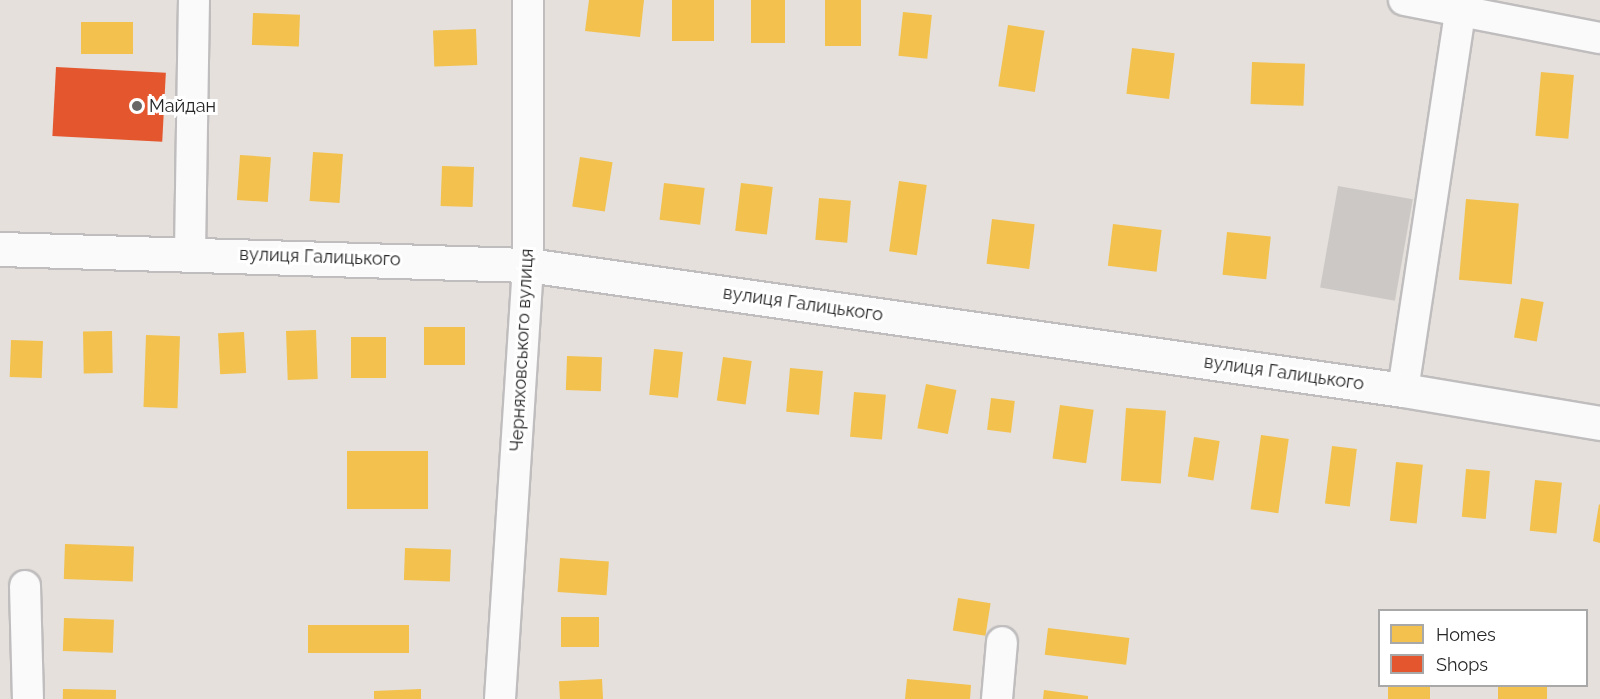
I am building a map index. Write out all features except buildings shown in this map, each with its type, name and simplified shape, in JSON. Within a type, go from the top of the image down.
[{"type":"street","points":[[190,253],[194,0]]},
{"type":"street","name":"Черняховського вулиця","points":[[500,699],[528,265],[528,0]]},
{"type":"street","points":[[1404,0],[1460,13],[1600,38]]},
{"type":"street","points":[[1403,390],[1460,13]]},
{"type":"street","name":"вулиця Галицького","points":[[0,249],[528,265],[1403,390],[1600,423]]},
{"type":"street","points":[[25,586],[27,699]]},
{"type":"street","points":[[997,699],[1002,642]]},
{"type":"place","name":"Майдан","points":[[137,106]]}]
